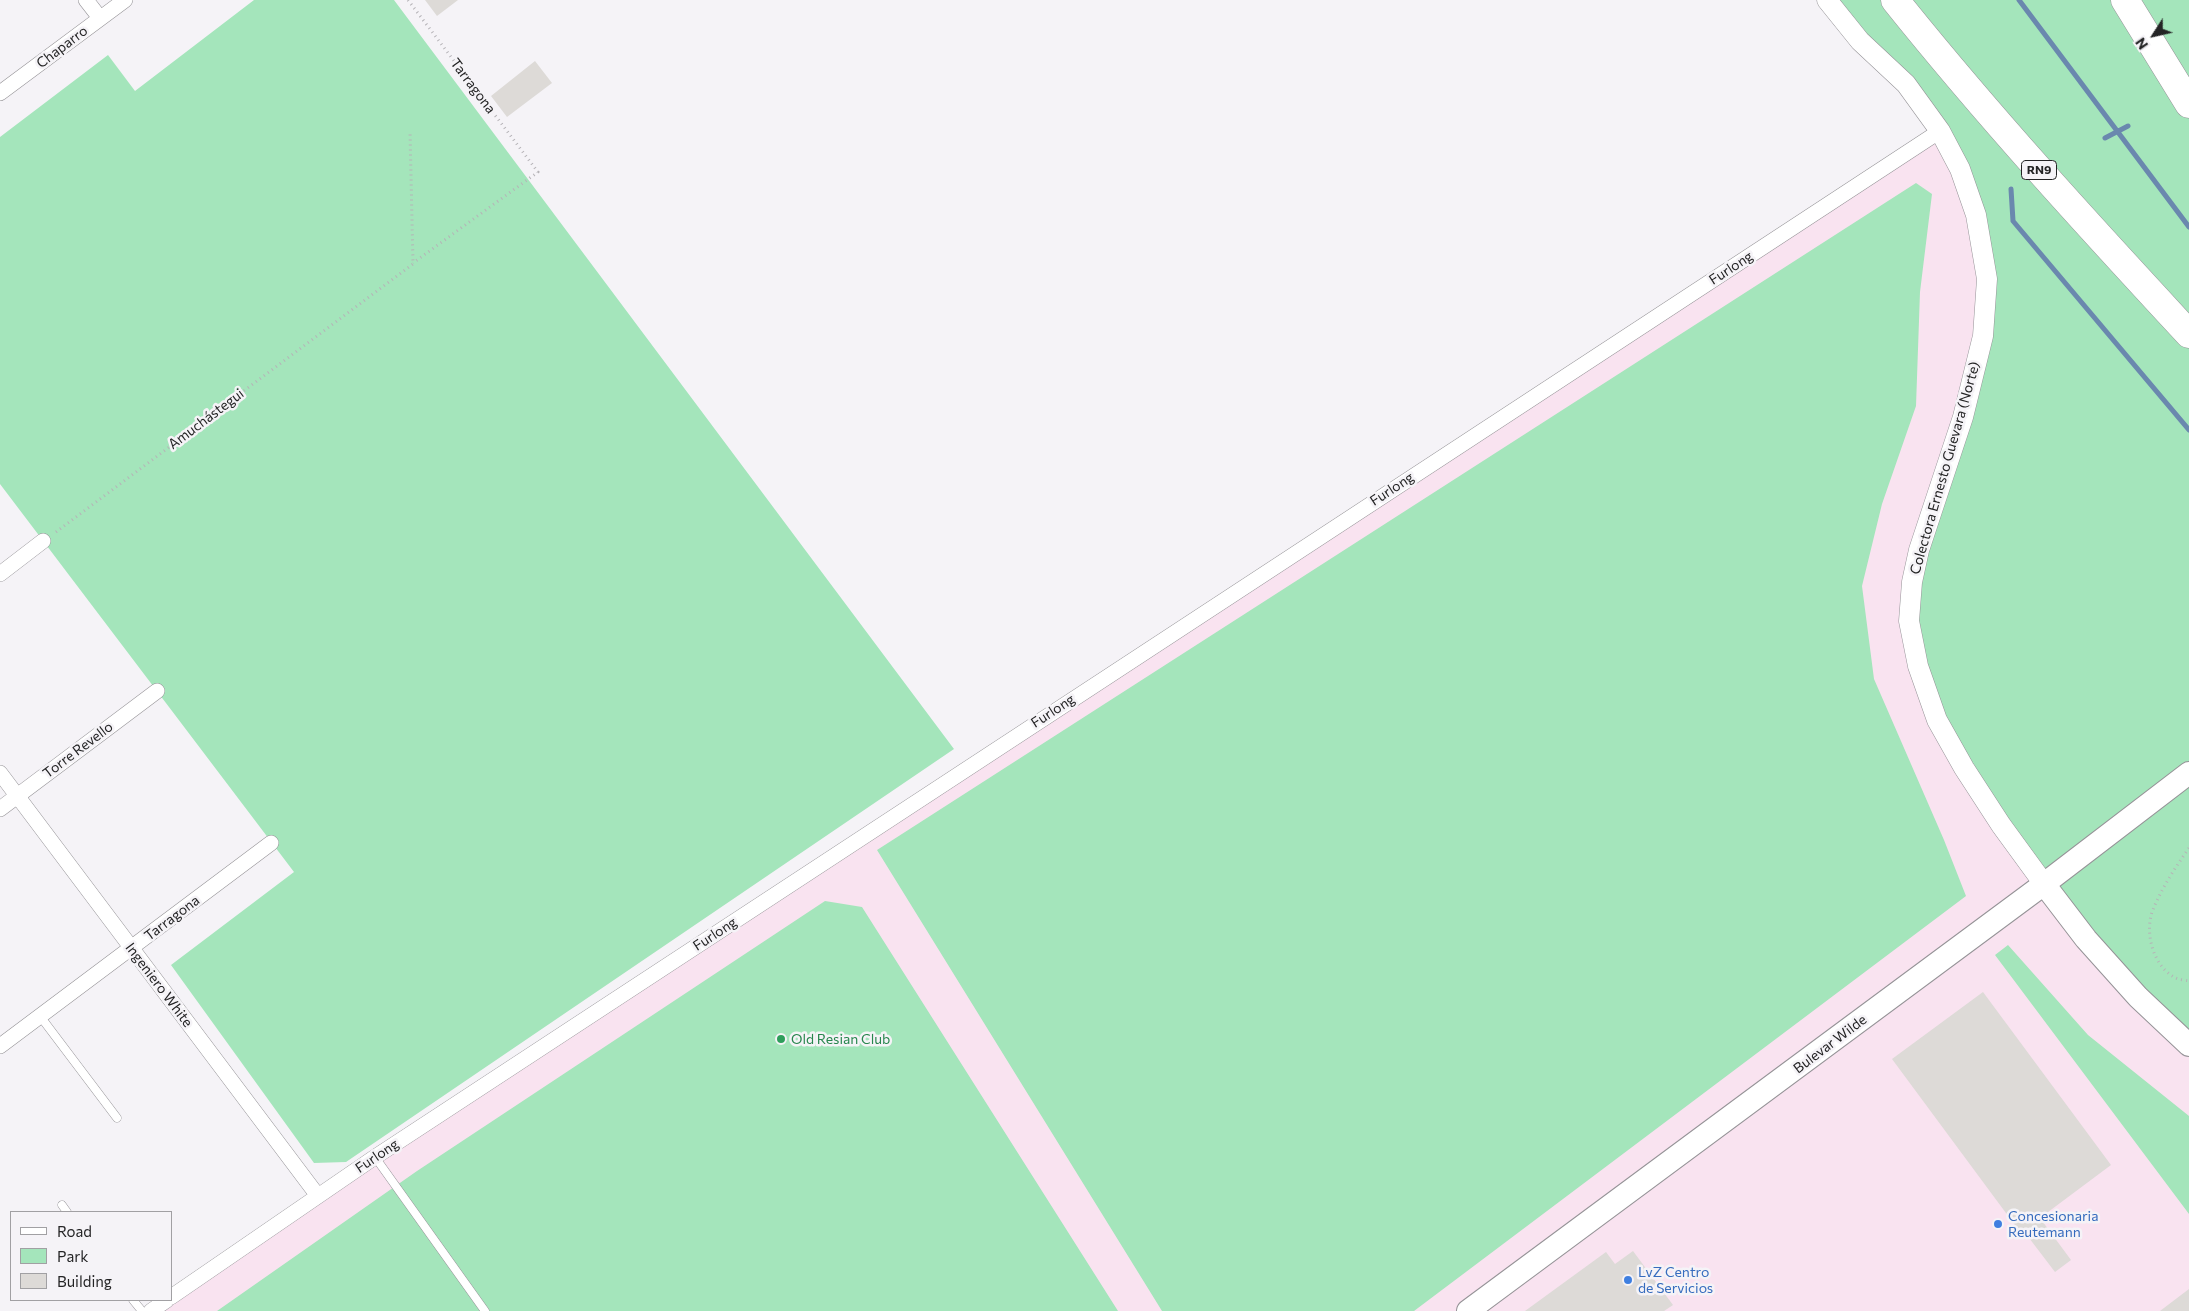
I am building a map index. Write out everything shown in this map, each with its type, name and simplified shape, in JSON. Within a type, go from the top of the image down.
[{"type":"highway","name":"RN9","points":[[1894,0],[1970,92],[2108,247],[2189,334]]},
{"type":"highway","points":[[2125,0],[2189,104]]},
{"type":"main road","name":"Bulevar Wilde","points":[[1468,1311],[2044,884],[2189,773]]},
{"type":"main road","name":"Colectora Ernesto Guevara (Norte)","points":[[2044,884],[2086,939],[2138,997],[2189,1045]]},
{"type":"street","points":[[86,0],[100,18]]},
{"type":"street","name":"Chaparro","points":[[0,94],[125,0]]},
{"type":"street","name":"Colectora Ernesto Guevara (Norte)","points":[[1827,0],[1860,41],[1906,84],[1940,131],[1960,169],[1976,215],[1987,280],[1983,336],[1963,416],[1919,550],[1912,582],[1909,620],[1918,666],[1938,720],[1964,768],[2001,825],[2044,884]]},
{"type":"street","name":"Furlong","points":[[172,1296],[375,1157],[1940,131]]},
{"type":"street","points":[[0,574],[43,542]]},
{"type":"street","name":"Torre Revello","points":[[0,809],[157,691]]},
{"type":"street","name":"Ingeniero White","points":[[0,773],[318,1196]]},
{"type":"street","name":"Tarragona","points":[[0,1046],[272,843]]},
{"type":"street","points":[[151,1311],[166,1301]]},
{"type":"lane","points":[[40,1016],[117,1118]]},
{"type":"lane","points":[[375,1157],[485,1311]]},
{"type":"lane","points":[[134,1301],[142,1311]]},
{"type":"path","name":"Tarragona","points":[[408,0],[538,172]]},
{"type":"path","points":[[410,131],[412,264]]},
{"type":"path","name":"Amuchástegui","points":[[43,542],[412,264],[538,172]]},
{"type":"path","points":[[2189,848],[2168,880],[2152,914],[2150,941],[2157,960],[2174,977],[2189,981]]},
{"type":"shaded area","points":[[1940,131],[1960,169],[2189,1045],[2189,1311],[151,1311],[166,1301],[172,1301],[172,1297]]},
{"type":"green space","points":[[254,0],[394,0],[954,749],[346,1162],[314,1163],[171,965],[294,872],[0,484],[0,137],[108,55],[135,91]]},
{"type":"green space","points":[[1827,0],[2189,0],[2189,1045],[2138,997],[1964,769],[1909,621],[1987,279],[1940,131]]},
{"type":"green space","points":[[1916,183],[1932,194],[1920,292],[1916,406],[1882,504],[1862,586],[1874,679],[1944,840],[1966,896],[1414,1311],[1162,1311],[877,850]]},
{"type":"green space","name":"Old Resian Club","points":[[825,901],[862,907],[1118,1311],[217,1311],[417,1171]]},
{"type":"green space","points":[[2008,945],[2088,1035],[2189,1116],[2189,1214],[1995,955]]},
{"type":"building","points":[[425,0],[458,0],[437,16]]},
{"type":"building","points":[[535,61],[552,83],[507,117],[491,96]]},
{"type":"building","points":[[1983,992],[2111,1165],[2040,1218],[2071,1260],[2055,1272],[2023,1230],[2020,1232],[1892,1059]]},
{"type":"building","points":[[1633,1251],[1673,1305],[1664,1311],[1525,1311],[1606,1252],[1615,1264]]},
{"type":"building","points":[[2189,1289],[2189,1311],[2160,1311]]},
{"type":"waterway","points":[[2019,0],[2189,227]]},
{"type":"waterway","points":[[2105,138],[2128,126]]},
{"type":"waterway","points":[[2011,189],[2013,221],[2189,430]]},
{"type":"place","name":"Old Resian Club","points":[[781,1039]]},
{"type":"place","name":"Concesionaria Reutemann","points":[[1998,1224]]},
{"type":"place","name":"LvZ Centro de Servicios","points":[[1628,1280]]}]
